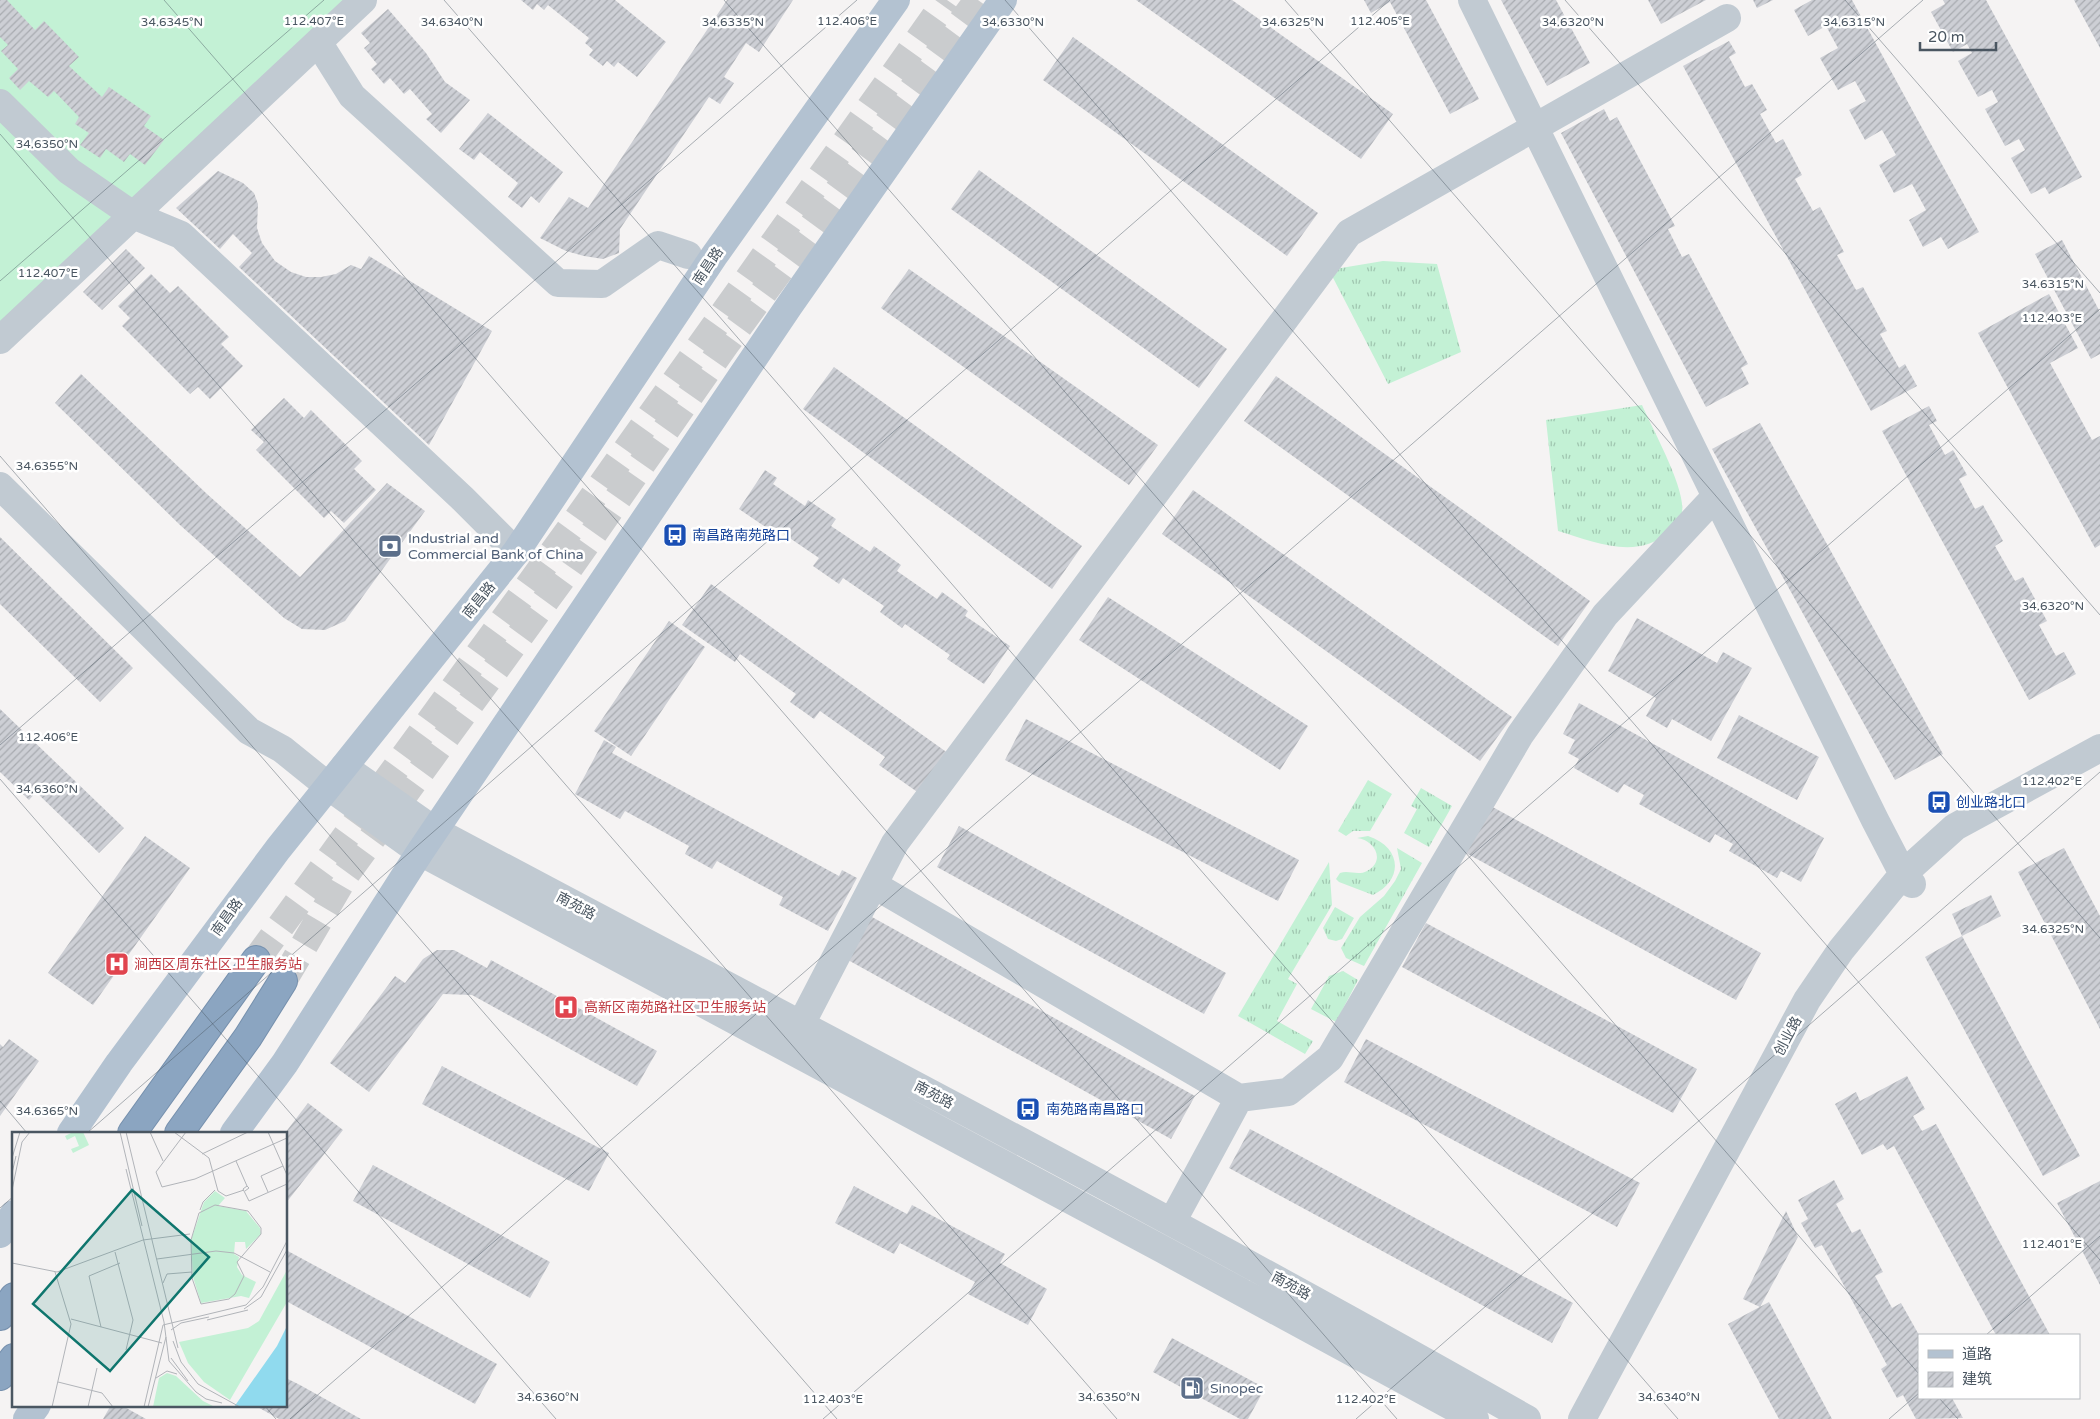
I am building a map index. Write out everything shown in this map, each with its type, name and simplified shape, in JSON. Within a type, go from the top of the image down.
[{"type":"highway","points":[[133,1132],[256,960]]},
{"type":"highway","points":[[181,1132],[248,1038],[283,981]]},
{"type":"highway","points":[[0,1316],[12,1299]]},
{"type":"highway","points":[[0,1376],[12,1361]]},
{"type":"main road","name":"南昌路","points":[[72,1132],[120,1063],[272,857],[516,552],[714,256],[896,0]]},
{"type":"main road","points":[[235,1132],[284,1063],[427,841],[789,306],[1003,0]]},
{"type":"main road","points":[[0,1234],[12,1217]]},
{"type":"main road","points":[[27,1419],[36,1406]]},
{"type":"street","points":[[0,340],[363,0]]},
{"type":"street","points":[[1472,0],[1716,496],[1908,879]]},
{"type":"street","points":[[799,1027],[895,843],[1349,232],[1727,18]]},
{"type":"street","points":[[318,42],[352,96],[558,283],[602,284],[658,245],[688,255]]},
{"type":"street","points":[[0,103],[70,171],[133,215],[181,235],[454,491],[516,552]]},
{"type":"street","name":"南苑路","points":[[0,486],[249,731],[336,777],[427,841],[1162,1249],[1475,1419]]},
{"type":"street","points":[[874,885],[1239,1098],[1288,1092],[1330,1058],[1520,735],[1605,615],[1716,496]]},
{"type":"street","name":"创业路","points":[[1582,1419],[1807,1000],[1841,950],[1955,826],[2100,748]]},
{"type":"street","name":"创业路","points":[[1602,1419],[1819,1006],[1908,879],[1960,839],[2100,764]]},
{"type":"street","name":"南苑路","points":[[427,841],[799,1027],[1172,1222],[1351,1319],[1527,1419]]},
{"type":"street","points":[[1172,1222],[1239,1098]]},
{"type":"green space","points":[[0,0],[349,0],[0,327]]},
{"type":"green space","points":[[1383,261],[1437,264],[1461,352],[1388,384],[1329,270]]},
{"type":"green space","points":[[1642,405],[1667,458],[1679,489],[1682,512],[1678,522],[1670,531],[1657,540],[1644,545],[1630,547],[1601,544],[1558,531],[1546,420]]},
{"type":"green space","points":[[1368,780],[1392,794],[1370,831],[1353,831],[1346,836],[1338,831]]},
{"type":"green space","points":[[1421,788],[1452,806],[1429,847],[1404,833],[1417,809],[1411,806]]},
{"type":"green space","points":[[1368,836],[1379,841],[1387,848],[1393,856],[1395,864],[1394,873],[1390,881],[1383,889],[1373,895],[1339,882],[1336,879],[1340,873],[1364,872],[1373,867],[1377,857],[1376,851],[1369,843],[1357,838]]},
{"type":"green space","points":[[1397,848],[1422,863],[1364,966],[1346,958],[1341,948],[1360,917],[1384,896],[1395,881],[1401,869]]},
{"type":"green space","points":[[1329,862],[1332,905],[1288,979],[1297,984],[1277,1021],[1313,1041],[1305,1054],[1238,1016]]},
{"type":"green space","points":[[1335,907],[1354,918],[1342,939],[1336,941],[1328,939],[1323,928]]},
{"type":"green space","points":[[1343,971],[1358,980],[1336,1022],[1311,1009],[1329,976]]},
{"type":"building","points":[[0,0],[7,0],[35,30],[44,21],[79,57],[69,66],[102,97],[109,87],[151,116],[144,126],[164,140],[145,165],[130,154],[124,162],[106,149],[100,158],[80,145],[89,133],[75,124],[79,117],[54,91],[48,97],[29,81],[20,90],[9,78],[18,69],[1,51],[8,45],[0,37]]},
{"type":"building","points":[[521,0],[615,0],[666,42],[637,77],[618,62],[614,67],[607,61],[603,66],[589,55],[593,50],[585,43],[589,38],[548,5],[544,10],[537,4],[533,10]]},
{"type":"building","points":[[727,0],[793,0],[759,52],[746,43],[724,77],[734,83],[720,104],[709,97],[620,229],[619,253],[603,259],[584,256],[566,251],[540,238],[569,197],[588,208]]},
{"type":"building","points":[[1136,0],[1232,0],[1393,114],[1361,159]]},
{"type":"building","points":[[1364,0],[1426,0],[1479,99],[1450,114],[1390,2],[1371,13]]},
{"type":"building","points":[[1501,0],[1556,0],[1590,63],[1547,86]]},
{"type":"building","points":[[1648,0],[1706,0],[1661,24]]},
{"type":"building","points":[[1753,0],[1773,0],[1757,8]]},
{"type":"building","points":[[1812,0],[1852,0],[1979,232],[1948,249],[1941,237],[1923,247],[1909,220],[1926,210],[1912,184],[1894,193],[1879,165],[1896,155],[1882,130],[1865,140],[1849,110],[1866,101],[1855,81],[1838,90],[1820,58],[1838,48],[1826,26],[1808,36],[1794,10]]},
{"type":"building","points":[[1943,0],[1986,0],[2082,177],[2049,194],[2045,187],[2031,194],[2011,158],[2025,150],[2019,139],[2005,146],[1985,109],[1998,102],[1992,90],[1978,97],[1958,61],[1972,53],[1967,44],[1953,52],[1931,12],[1945,4]]},
{"type":"building","points":[[2074,0],[2100,0],[2100,48]]},
{"type":"building","points":[[388,9],[426,53],[445,82],[470,100],[441,133],[426,119],[432,114],[410,89],[404,94],[390,78],[384,84],[371,69],[377,64],[364,48],[370,43],[361,33]]},
{"type":"building","points":[[1073,37],[1318,213],[1287,256],[1043,80]]},
{"type":"building","points":[[1729,41],[1736,53],[1729,57],[1745,87],[1752,84],[1767,110],[1760,114],[1776,143],[1783,139],[1802,175],[1795,179],[1813,211],[1820,207],[1844,252],[1837,255],[1856,290],[1863,287],[1887,331],[1880,334],[1899,368],[1905,364],[1917,386],[1871,411],[1683,66]]},
{"type":"building","points":[[1604,109],[1610,121],[1617,117],[1675,226],[1668,229],[1682,257],[1689,254],[1748,364],[1741,368],[1749,384],[1706,407],[1561,133]]},
{"type":"building","points":[[488,113],[563,172],[539,203],[531,196],[522,208],[508,197],[518,183],[480,152],[474,160],[459,149]]},
{"type":"building","points":[[979,170],[1227,349],[1199,388],[951,209]]},
{"type":"building","points":[[218,171],[243,183],[254,193],[258,204],[257,228],[262,243],[275,261],[291,272],[306,277],[321,277],[336,274],[351,265],[361,269],[369,256],[492,331],[429,445],[239,267],[252,253],[233,234],[220,249],[176,208]]},
{"type":"building","points":[[2062,240],[2100,312],[2100,354],[2091,359],[2035,254]]},
{"type":"building","points":[[126,249],[145,268],[102,310],[83,292]]},
{"type":"building","points":[[909,269],[1158,445],[1129,485],[881,308]]},
{"type":"building","points":[[151,274],[170,293],[178,286],[229,337],[221,344],[243,366],[210,399],[198,387],[190,394],[122,326],[130,318],[118,306]]},
{"type":"building","points":[[2049,294],[2078,348],[2050,363],[2092,440],[2100,436],[2100,545],[2095,548],[1978,333]]},
{"type":"building","points":[[834,367],[1082,546],[1052,589],[803,409]]},
{"type":"building","points":[[81,374],[207,494],[300,577],[387,483],[425,511],[345,621],[325,630],[302,629],[284,618],[180,525],[55,403]]},
{"type":"building","points":[[1276,376],[1590,601],[1558,646],[1244,421]]},
{"type":"building","points":[[284,398],[304,418],[311,410],[362,461],[354,469],[376,490],[344,523],[331,511],[324,518],[256,450],[264,442],[251,430]]},
{"type":"building","points":[[1929,406],[1937,421],[1929,425],[1945,455],[1953,450],[1967,475],[1959,479],[1975,509],[1983,505],[2003,541],[1995,546],[2015,581],[2023,577],[2047,621],[2039,625],[2056,656],[2064,652],[2076,674],[2029,700],[1882,431]]},
{"type":"building","points":[[1760,423],[1943,754],[1895,780],[1712,449]]},
{"type":"building","points":[[765,470],[777,478],[773,484],[805,506],[808,500],[836,519],[831,526],[870,552],[874,546],[901,565],[897,571],[937,599],[942,592],[968,611],[965,616],[1010,646],[984,684],[947,659],[950,655],[905,624],[902,628],[880,612],[884,606],[843,578],[839,584],[813,566],[819,558],[775,528],[773,532],[739,509]]},
{"type":"building","points":[[1193,490],[1512,717],[1480,761],[1162,534]]},
{"type":"building","points":[[0,537],[133,668],[100,702],[0,604]]},
{"type":"building","points":[[711,584],[952,756],[923,796],[879,765],[885,757],[820,711],[814,719],[790,702],[796,694],[740,654],[735,662],[682,625]]},
{"type":"building","points":[[1108,597],[1308,726],[1280,770],[1079,640]]},
{"type":"building","points":[[1637,618],[1717,663],[1723,652],[1752,668],[1711,741],[1672,719],[1667,728],[1646,716],[1656,698],[1608,671]]},
{"type":"building","points":[[669,621],[705,647],[631,756],[594,731]]},
{"type":"building","points":[[1579,703],[1824,838],[1801,882],[1781,871],[1777,878],[1729,851],[1733,844],[1715,834],[1710,843],[1639,804],[1644,795],[1624,784],[1618,793],[1574,768],[1579,759],[1568,753],[1575,740],[1563,734]]},
{"type":"building","points":[[0,709],[124,828],[99,853],[36,792],[29,800],[0,772]]},
{"type":"building","points":[[1739,715],[1819,757],[1797,800],[1717,758]]},
{"type":"building","points":[[1026,719],[1299,860],[1278,901],[1005,760]]},
{"type":"building","points":[[604,740],[616,747],[612,753],[839,876],[842,870],[857,878],[828,931],[779,905],[783,897],[717,861],[712,869],[685,854],[689,846],[625,811],[620,819],[575,794]]},
{"type":"building","points":[[1489,805],[1761,953],[1736,1000],[1464,852]]},
{"type":"building","points":[[959,826],[1226,973],[1204,1014],[937,867]]},
{"type":"building","points":[[145,836],[190,868],[93,1005],[48,973]]},
{"type":"building","points":[[2064,848],[2100,916],[2100,1029],[2018,872]]},
{"type":"building","points":[[1991,895],[2001,916],[1962,936],[1952,914]]},
{"type":"building","points":[[872,917],[1195,1096],[1171,1139],[848,960]]},
{"type":"building","points":[[1426,923],[1697,1069],[1673,1113],[1402,967]]},
{"type":"building","points":[[1962,936],[2080,1156],[2043,1176],[1925,957]]},
{"type":"building","points":[[437,950],[454,950],[487,968],[491,960],[657,1051],[637,1086],[472,995],[443,994],[369,1092],[330,1063],[395,976],[405,983],[423,959]]},
{"type":"building","points":[[9,1039],[39,1061],[0,1116],[0,1044],[3,1047]]},
{"type":"building","points":[[1366,1039],[1640,1183],[1617,1227],[1344,1082]]},
{"type":"building","points":[[442,1066],[609,1153],[589,1191],[422,1104]]},
{"type":"building","points":[[1907,1076],[1925,1109],[1913,1116],[1922,1131],[1936,1124],[2049,1334],[1995,1334],[1894,1146],[1887,1150],[1883,1144],[1862,1155],[1835,1104],[1856,1092],[1860,1101]]},
{"type":"building","points":[[308,1103],[343,1130],[288,1200],[288,1132],[286,1132]]},
{"type":"building","points":[[1250,1129],[1573,1303],[1552,1343],[1229,1168]]},
{"type":"building","points":[[373,1165],[550,1262],[530,1298],[353,1201]]},
{"type":"building","points":[[1834,1180],[1844,1199],[1836,1204],[1852,1233],[1860,1229],[1883,1272],[1875,1276],[1892,1308],[1901,1303],[1918,1334],[1918,1399],[1953,1399],[1963,1418],[1916,1419],[1903,1395],[1897,1398],[1881,1369],[1887,1365],[1822,1245],[1815,1248],[1801,1223],[1808,1219],[1798,1200]]},
{"type":"building","points":[[2100,1181],[2100,1285],[2057,1203]]},
{"type":"building","points":[[854,1186],[907,1214],[912,1205],[1005,1254],[1000,1263],[1047,1289],[1028,1325],[968,1294],[975,1282],[900,1243],[894,1254],[835,1223]]},
{"type":"building","points":[[1786,1211],[1798,1237],[1760,1307],[1743,1299]]},
{"type":"building","points":[[288,1251],[497,1364],[475,1404],[288,1302]]},
{"type":"building","points":[[1769,1302],[1832,1419],[1779,1419],[1728,1324]]},
{"type":"building","points":[[1172,1338],[1265,1388],[1248,1419],[1240,1419],[1153,1372]]},
{"type":"building","points":[[288,1379],[361,1419],[279,1419],[256,1406],[288,1406]]},
{"type":"building","points":[[110,1406],[123,1406],[146,1419],[103,1419]]},
{"type":"tunnel","points":[[256,960],[576,521],[947,0]]},
{"type":"tunnel","points":[[283,981],[346,874],[567,571],[725,345],[978,0]]},
{"type":"place","name":"南昌路南苑路口","points":[[675,535]]},
{"type":"place","name":"Industrial and Commercial Bank of China","points":[[390,546]]},
{"type":"place","name":"创业路北口","points":[[1939,802]]},
{"type":"place","name":"涧西区周东社区卫生服务站","points":[[117,964]]},
{"type":"place","name":"高新区南苑路社区卫生服务站","points":[[566,1007]]},
{"type":"place","name":"南苑路南昌路口","points":[[1028,1109]]},
{"type":"place","name":"Sinopec","points":[[1192,1388]]}]
